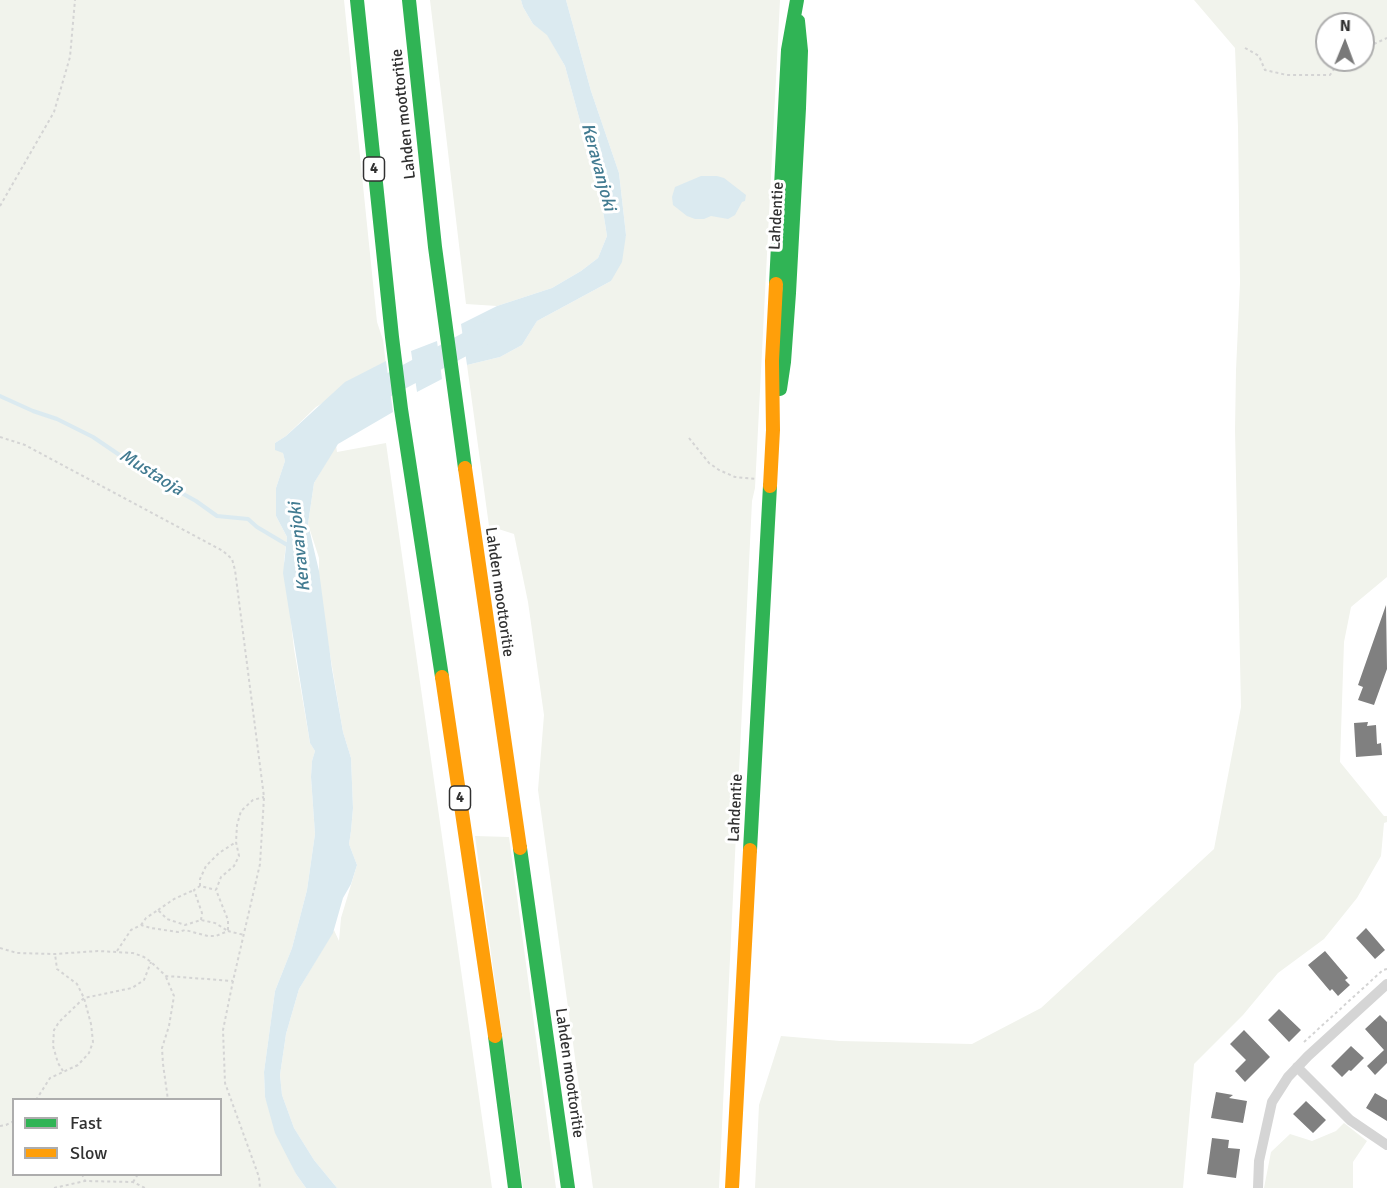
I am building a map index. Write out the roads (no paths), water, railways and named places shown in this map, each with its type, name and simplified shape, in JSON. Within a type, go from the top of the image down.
[{"type":"main road","name":"4","points":[[357,0],[401,409],[472,879],[508,1128],[514,1188]]},
{"type":"main road","name":"Lahden moottoritie","points":[[409,0],[452,381],[568,1188]]},
{"type":"main road","name":"Lahdentie","points":[[732,1188],[771,480],[772,361],[788,50],[797,2]]},
{"type":"main road","name":"Lahdentie","points":[[773,430],[784,362],[792,235],[801,51],[797,2]]},
{"type":"street","points":[[778,235],[792,235]]},
{"type":"street","points":[[1258,1188],[1259,1161],[1272,1102],[1297,1067],[1387,984]]},
{"type":"street","points":[[1297,1067],[1350,1120],[1387,1145]]},
{"type":"water","points":[[521,0],[566,0],[591,91],[619,173],[626,235],[622,262],[611,281],[537,321],[522,345],[500,357],[467,365],[461,324],[497,306],[552,288],[581,271],[598,258],[607,236],[601,198],[565,66],[547,35],[533,24]]},
{"type":"water","points":[[701,176],[724,178],[746,195],[745,201],[742,202],[735,215],[728,219],[711,216],[695,219],[673,205],[672,197],[675,187]]},
{"type":"water","points":[[437,341],[442,379],[417,392],[411,351]]},
{"type":"water","points":[[386,361],[393,412],[338,444],[314,483],[308,524],[319,571],[343,732],[351,758],[353,808],[349,844],[357,865],[351,884],[343,898],[333,933],[299,989],[286,1034],[280,1075],[282,1095],[294,1128],[314,1160],[337,1188],[306,1188],[296,1174],[275,1133],[265,1097],[264,1072],[275,991],[292,948],[307,890],[315,834],[311,777],[315,751],[310,743],[283,573],[287,537],[276,516],[276,488],[285,461],[283,453],[275,450],[275,443],[286,436],[345,382]]},
{"type":"waterway","name":"Keravanjoki","points":[[381,389],[492,330]]},
{"type":"waterway","name":"Mustaoja","points":[[0,396],[57,419],[93,437],[149,475],[196,501],[217,516],[248,519],[289,546]]}]
